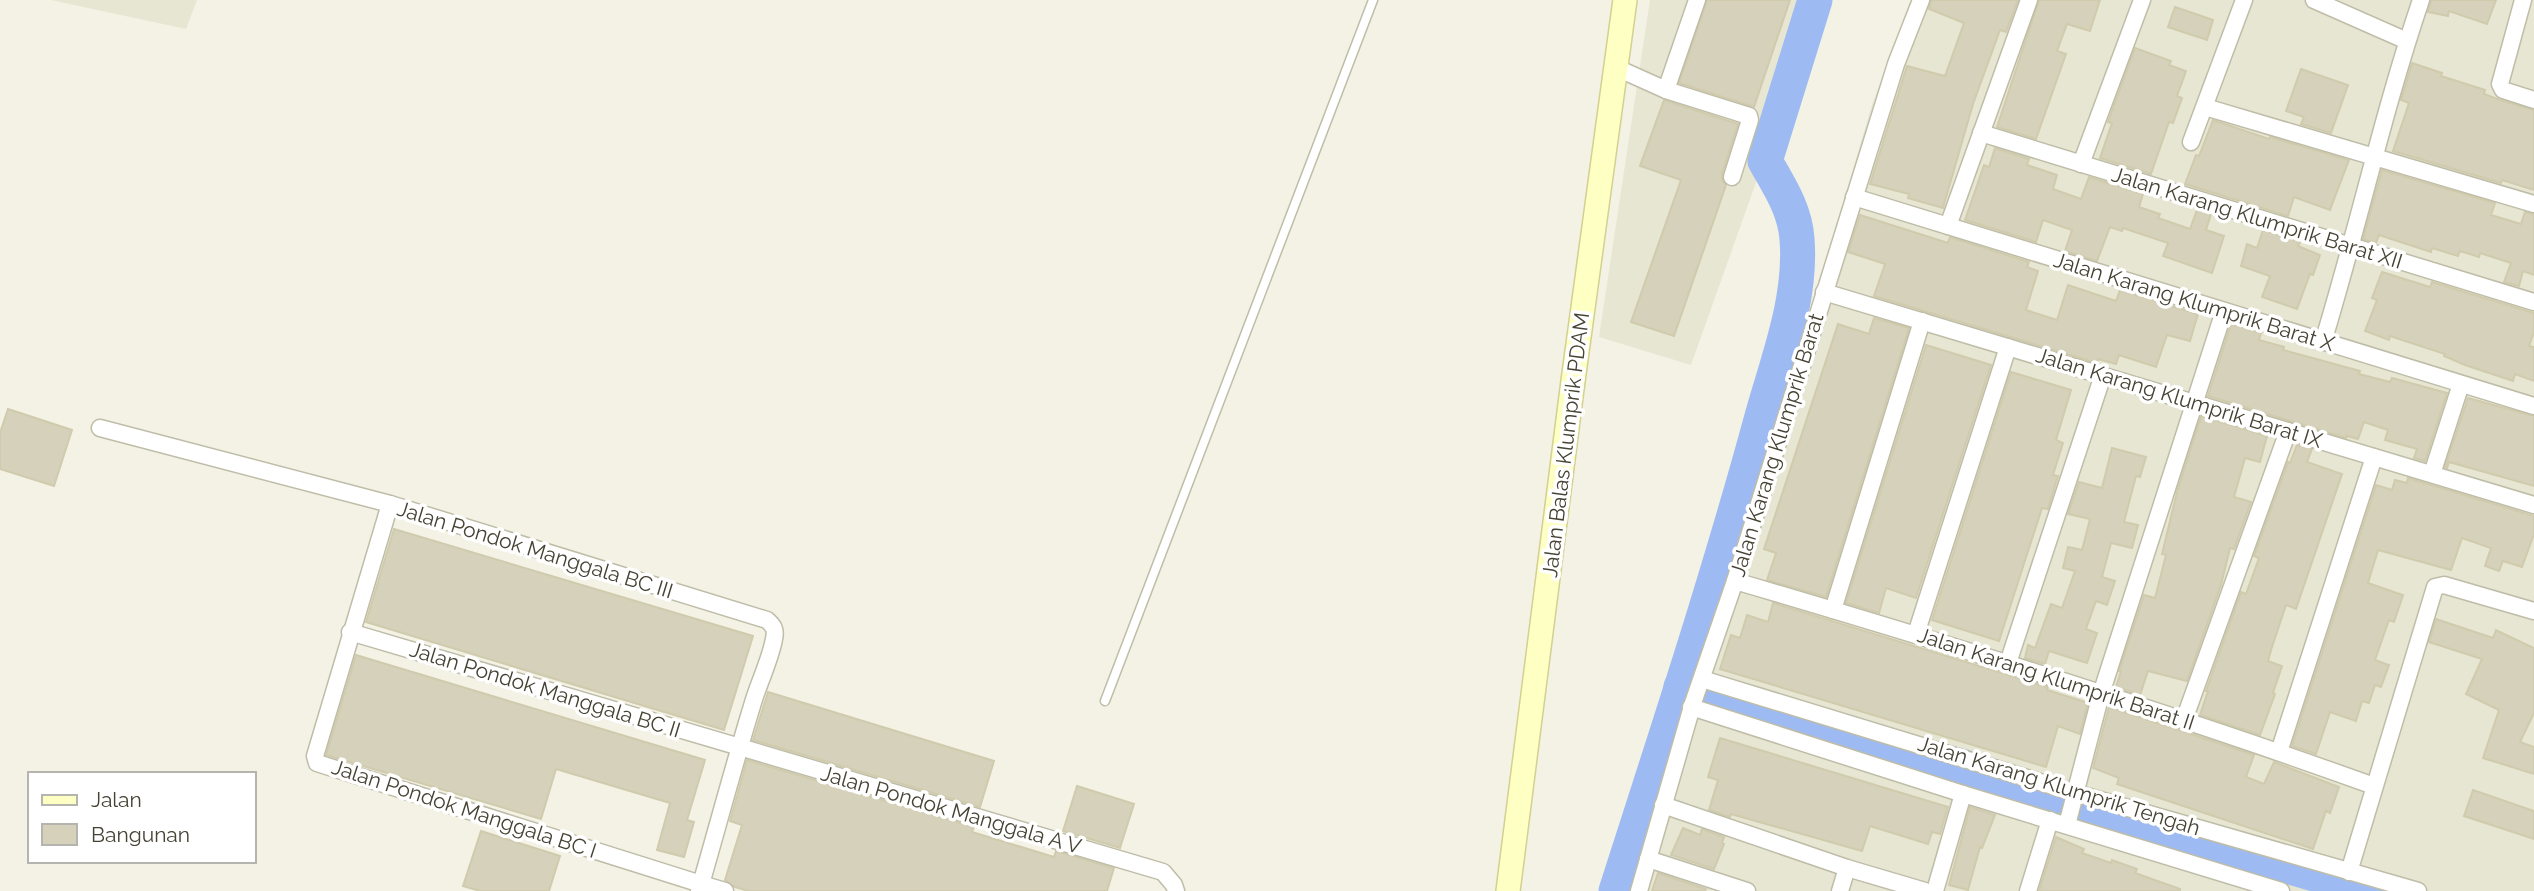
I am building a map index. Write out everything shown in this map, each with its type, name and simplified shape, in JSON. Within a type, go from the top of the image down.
[{"type":"street","name":"Jalan Balas Klumprik PDAM","points":[[1508,891],[1625,0]]},
{"type":"street","points":[[1666,90],[1697,0]]},
{"type":"street","name":"Jalan Karang Klumprik Barat","points":[[1639,891],[1692,705],[1735,581],[1896,64],[1921,0]]},
{"type":"street","points":[[1948,226],[2029,0]]},
{"type":"street","points":[[2081,164],[2142,0]]},
{"type":"street","points":[[2191,142],[2244,0]]},
{"type":"street","points":[[2314,0],[2407,41]]},
{"type":"street","points":[[2323,342],[2352,247],[2407,41],[2421,0]]},
{"type":"street","points":[[2524,0],[2500,83],[2503,90],[2534,100]]},
{"type":"street","points":[[1617,68],[1666,90],[1749,116],[1732,177]]},
{"type":"street","points":[[2205,107],[2534,204]]},
{"type":"street","name":"Jalan Karang Klumprik Barat XII","points":[[1981,133],[2534,302]]},
{"type":"street","name":"Jalan Karang Klumprik Barat X","points":[[1854,197],[2534,406]]},
{"type":"street","name":"Jalan Karang Klumprik Barat IX","points":[[1824,292],[2534,505]]},
{"type":"street","points":[[2071,810],[2101,694],[2224,311]]},
{"type":"street","points":[[1833,610],[1922,321]]},
{"type":"street","points":[[1916,634],[2008,347]]},
{"type":"street","points":[[2008,663],[2103,375]]},
{"type":"street","points":[[2432,474],[2461,384]]},
{"type":"street","points":[[100,428],[390,504]]},
{"type":"street","points":[[2183,720],[2288,431]]},
{"type":"street","points":[[2279,752],[2374,457]]},
{"type":"street","name":"Jalan Pondok Manggala BC III","points":[[350,632],[390,504],[768,620],[774,627],[774,641],[739,747]]},
{"type":"street","name":"Jalan Karang Klumprik Barat II","points":[[1735,581],[2008,663],[2374,786]]},
{"type":"street","points":[[2348,872],[2435,587],[2444,585],[2534,611]]},
{"type":"street","name":"Jalan Pondok Manggala BC II","points":[[350,632],[739,747]]},
{"type":"street","name":"Jalan Pondok Manggala BC I","points":[[350,632],[315,757],[317,762],[700,887]]},
{"type":"street","name":"Jalan Karang Klumprik Tengah","points":[[1700,682],[2071,810],[2281,891]]},
{"type":"street","name":"Jalan Karang Klumprik Tengah","points":[[1692,705],[2050,820],[2071,810],[2348,872],[2418,891]]},
{"type":"street","points":[[725,891],[700,887],[739,747]]},
{"type":"street","name":"Jalan Pondok Manggala A V","points":[[739,747],[1163,873],[1176,891]]},
{"type":"street","points":[[1935,891],[1963,794]]},
{"type":"street","points":[[1663,805],[1847,868],[1925,891]]},
{"type":"street","points":[[2028,891],[2050,820]]},
{"type":"street","points":[[1648,859],[1748,891]]},
{"type":"street","points":[[1840,891],[1847,868]]},
{"type":"lane","points":[[1105,701],[1373,0]]},
{"type":"shaded area","points":[[51,0],[197,0],[186,29]]},
{"type":"shaded area","points":[[1650,0],[1821,0],[1691,365],[1599,337]]},
{"type":"shaded area","points":[[1911,0],[2534,0],[2534,891],[1638,891],[1872,105]]},
{"type":"building","points":[[1707,0],[1790,0],[1754,107],[1679,83]]},
{"type":"building","points":[[1931,0],[2018,0],[2006,32],[2000,30],[1973,104],[1943,208],[1908,198],[1909,194],[1870,184],[1907,66],[1945,76],[1964,23],[1929,9]]},
{"type":"building","points":[[2039,0],[2100,0],[2090,31],[2067,24],[2057,51],[2066,54],[2036,139],[1997,127]]},
{"type":"building","points":[[2431,0],[2496,0],[2487,24],[2449,11],[2448,16],[2428,12]]},
{"type":"building","points":[[2175,7],[2213,20],[2207,40],[2168,27]]},
{"type":"building","points":[[2135,48],[2171,61],[2169,65],[2186,71],[2177,96],[2182,98],[2173,123],[2169,122],[2151,174],[2100,158],[2112,123],[2108,122]]},
{"type":"building","points":[[2412,63],[2442,73],[2441,76],[2485,90],[2484,94],[2534,110],[2534,190],[2393,151],[2409,103],[2401,100]]},
{"type":"building","points":[[2301,69],[2348,85],[2331,133],[2301,124],[2304,117],[2286,111]]},
{"type":"building","points":[[1664,100],[1738,124],[1722,174],[1726,185],[1674,336],[1631,322],[1681,180],[1640,166]]},
{"type":"building","points":[[2213,120],[2269,139],[2270,137],[2349,160],[2330,210],[2294,197],[2288,216],[2185,184]]},
{"type":"building","points":[[1995,148],[2029,159],[2027,165],[2057,175],[2053,189],[2081,199],[2089,177],[2143,194],[2139,207],[2160,214],[2158,218],[2190,229],[2197,210],[2211,214],[2206,230],[2224,236],[2212,273],[2163,256],[2168,243],[2123,228],[2122,231],[2110,227],[2097,261],[2065,251],[2072,230],[2043,220],[2036,242],[1965,220],[1984,165],[1989,167]]},
{"type":"building","points":[[2382,170],[2495,203],[2491,215],[2521,224],[2525,212],[2534,214],[2534,275],[2523,271],[2519,286],[2504,282],[2511,263],[2480,253],[2479,257],[2460,251],[2458,256],[2432,248],[2431,252],[2379,235],[2376,243],[2363,239]]},
{"type":"building","points":[[1860,215],[1948,243],[1950,237],[2029,262],[2027,267],[2038,271],[2026,310],[2057,320],[2068,285],[2116,301],[2120,290],[2198,314],[2190,341],[2167,335],[2156,367],[2119,355],[2116,364],[2098,359],[2097,363],[1874,296],[1885,264],[1848,252]]},
{"type":"building","points":[[2263,230],[2300,242],[2298,246],[2320,255],[2297,309],[2262,297],[2270,276],[2241,266],[2247,244],[2257,248]]},
{"type":"building","points":[[2382,272],[2430,287],[2432,282],[2534,313],[2534,332],[2529,346],[2534,347],[2534,381],[2515,374],[2513,381],[2465,365],[2444,356],[2445,354],[2390,336],[2389,340],[2365,331],[2377,300],[2372,298]]},
{"type":"building","points":[[1874,318],[1909,328],[1826,597],[1767,580],[1776,553],[1764,549],[1838,324],[1869,334]]},
{"type":"building","points":[[2231,324],[2261,333],[2259,340],[2284,347],[2283,350],[2360,371],[2359,374],[2390,382],[2392,378],[2447,393],[2425,461],[2414,458],[2417,449],[2385,440],[2388,430],[2364,422],[2358,439],[2346,438],[2208,396]]},
{"type":"building","points":[[1926,345],[1991,365],[1916,598],[1886,588],[1879,613],[1846,603]]},
{"type":"building","points":[[2011,372],[2071,390],[2056,440],[2063,443],[2053,475],[2058,476],[2048,509],[2042,508],[1999,641],[1932,620]]},
{"type":"building","points":[[2468,398],[2534,416],[2534,486],[2449,462],[2447,468],[2445,467]]},
{"type":"building","points":[[8,409],[72,430],[54,486],[0,469],[0,433]]},
{"type":"building","points":[[2201,416],[2267,436],[2260,462],[2245,458],[2234,497],[2251,502],[2234,549],[2230,548],[2221,585],[2187,681],[2148,671],[2140,695],[2116,687],[2119,671],[2144,595],[2155,598],[2177,492]]},
{"type":"building","points":[[2297,445],[2312,449],[2307,462],[2342,474],[2296,609],[2286,605],[2272,647],[2268,661],[2282,666],[2260,735],[2200,715],[2241,592],[2246,594],[2259,558],[2254,556],[2288,462],[2290,463]]},
{"type":"building","points":[[2112,448],[2146,457],[2140,477],[2136,476],[2124,522],[2138,525],[2132,548],[2111,543],[2102,577],[2115,581],[2107,605],[2096,601],[2086,629],[2097,633],[2087,663],[2049,651],[2045,664],[2025,658],[2028,645],[2035,648],[2051,604],[2062,608],[2075,571],[2063,568],[2068,547],[2082,550],[2090,519],[2068,514],[2079,482],[2102,488]]},
{"type":"building","points":[[2408,478],[2534,516],[2534,534],[2522,567],[2503,561],[2499,571],[2485,566],[2491,548],[2462,538],[2451,570],[2378,550],[2368,583],[2403,595],[2394,622],[2389,620],[2375,660],[2389,665],[2381,687],[2375,685],[2369,703],[2362,701],[2356,721],[2330,712],[2316,754],[2292,746],[2376,485],[2392,490],[2395,480],[2407,483]]},
{"type":"building","points":[[394,529],[753,636],[724,730],[366,622]]},
{"type":"building","points":[[1773,603],[2048,687],[2047,690],[2088,703],[2080,734],[2058,726],[2046,767],[1720,669],[1731,635],[1740,638],[1747,615],[1768,622]]},
{"type":"building","points":[[2436,619],[2493,638],[2496,630],[2534,648],[2534,713],[2520,742],[2534,747],[2534,774],[2483,758],[2499,710],[2466,694],[2482,659],[2429,642]]},
{"type":"building","points":[[356,655],[705,760],[687,820],[694,822],[684,857],[657,850],[670,803],[556,769],[541,819],[326,755]]},
{"type":"building","points":[[768,692],[994,761],[980,807],[753,740]]},
{"type":"building","points":[[2109,707],[2254,755],[2246,777],[2264,784],[2274,762],[2339,787],[2330,813],[2326,811],[2313,849],[2117,784],[2119,778],[2093,768]]},
{"type":"building","points":[[1720,738],[1948,807],[1940,834],[1932,832],[1928,844],[1870,826],[1862,851],[1709,810],[1718,780],[1708,777]]},
{"type":"building","points":[[747,760],[974,827],[972,832],[1054,857],[1056,851],[1114,868],[1107,891],[748,891],[735,887],[725,880],[742,825],[730,821]]},
{"type":"building","points":[[1077,786],[1134,804],[1120,848],[1063,831]]},
{"type":"building","points":[[2473,790],[2534,811],[2534,839],[2464,816]]},
{"type":"building","points":[[1970,807],[1995,815],[1982,848],[1980,847],[1968,890],[1949,885]]},
{"type":"building","points":[[1683,828],[1700,835],[1702,829],[1724,837],[1714,869],[1671,855]]},
{"type":"building","points":[[481,831],[560,856],[549,891],[480,891],[463,886]]},
{"type":"building","points":[[2056,837],[2084,849],[2082,853],[2137,869],[2135,873],[2180,891],[2039,891]]},
{"type":"building","points":[[1658,873],[1706,889],[1652,891]]},
{"type":"waterway","points":[[1616,891],[1727,538],[1792,308],[1798,262],[1796,228],[1786,198],[1765,161],[1815,0]]},
{"type":"waterway","points":[[1681,687],[1714,699],[1975,770],[2065,802],[2373,891]]}]
